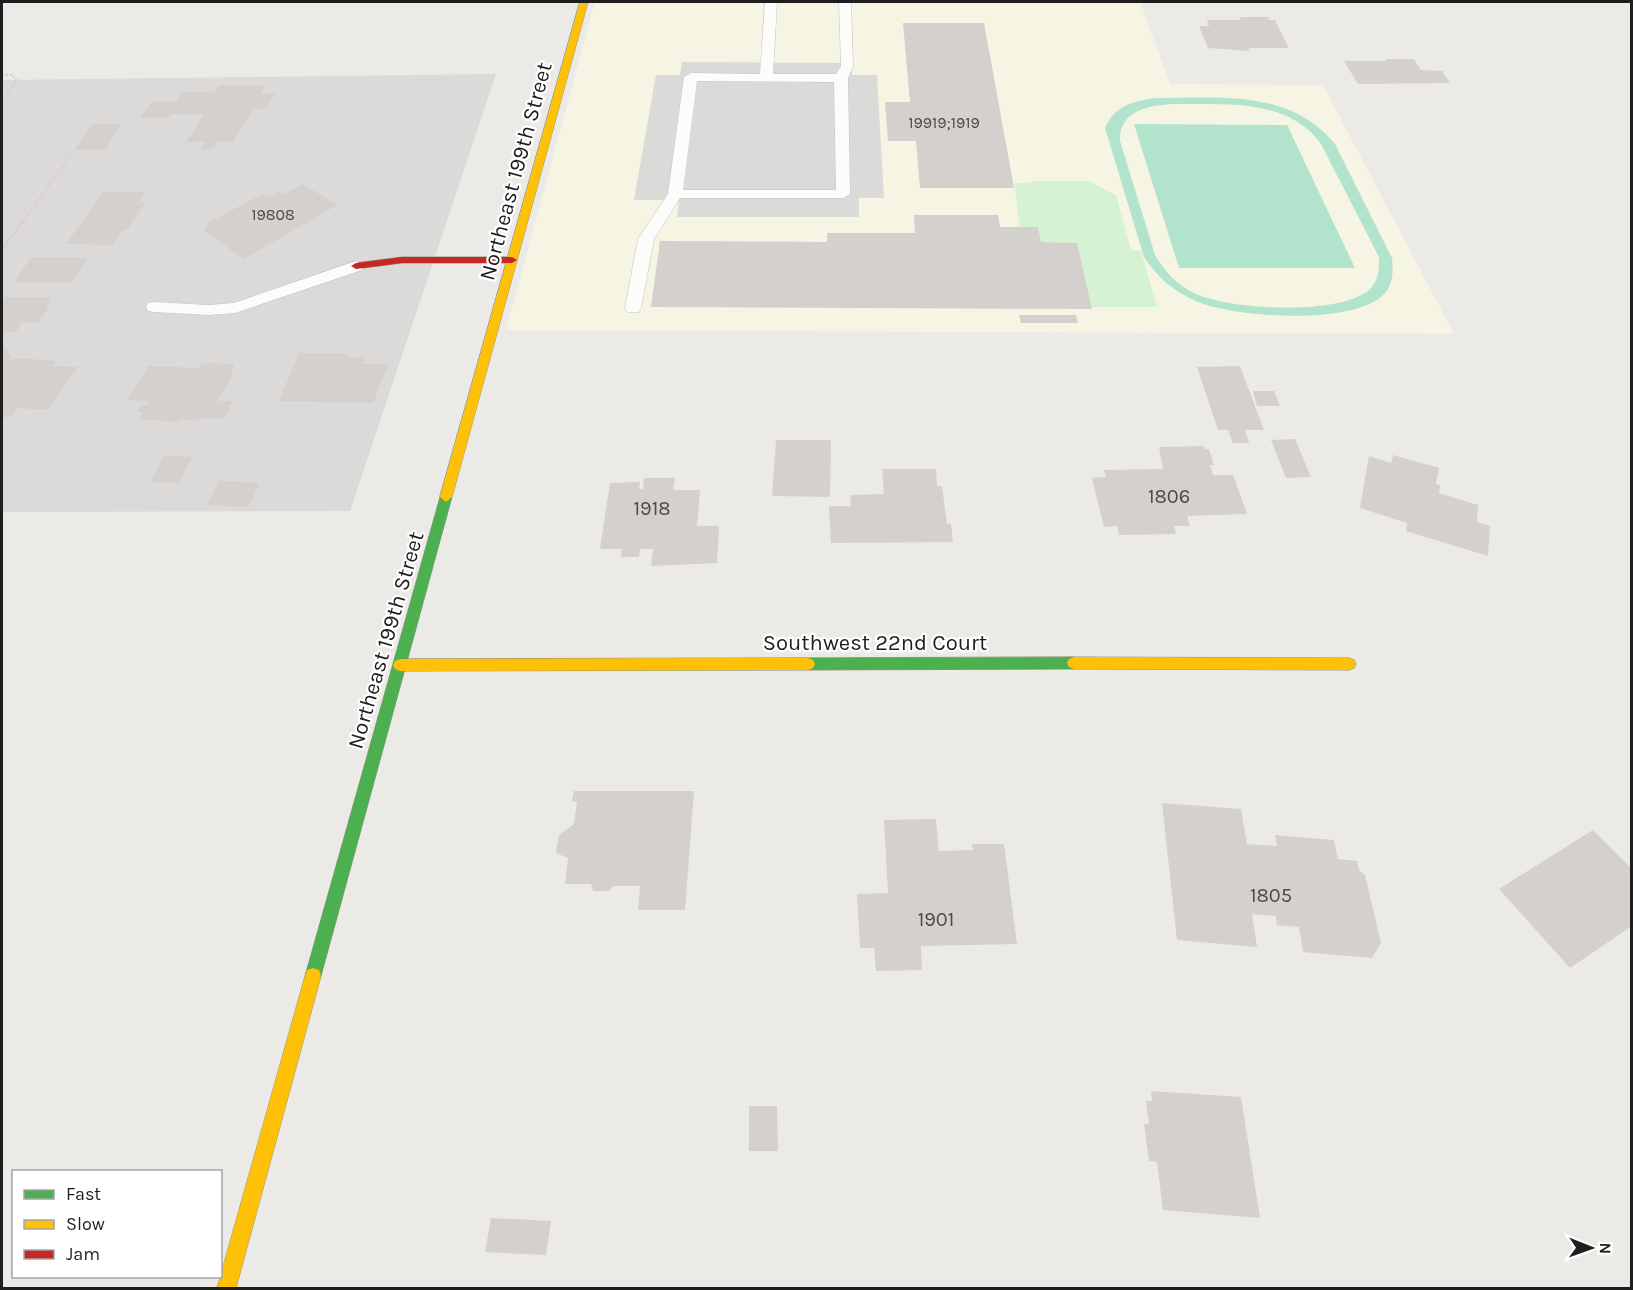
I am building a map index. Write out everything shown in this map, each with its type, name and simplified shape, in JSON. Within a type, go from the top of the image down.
[{"type":"main road","name":"Northeast 199th Street","points":[[226,1288],[584,2]]},
{"type":"main road","points":[[356,266],[402,260],[512,260]]},
{"type":"main road","name":"Southwest 22nd Court","points":[[400,665],[1246,662],[1349,664]]},
{"type":"lane","points":[[766,77],[771,2]]},
{"type":"lane","points":[[675,194],[843,194],[842,78],[847,66],[845,2]]},
{"type":"lane","points":[[633,308],[646,239],[675,194],[692,77],[842,78]]},
{"type":"lane","points":[[154,307],[209,310],[235,308],[356,266]]},
{"type":"path","points":[[2,75],[13,75],[16,81],[2,100]]},
{"type":"path","points":[[2,249],[72,154]]},
{"type":"shaded area","points":[[595,2],[1140,2],[1170,84],[1323,85],[1454,334],[506,330]]},
{"type":"shaded area","points":[[682,62],[852,63],[852,75],[877,75],[884,198],[859,198],[859,217],[677,217],[679,200],[634,200],[656,75],[680,75]]},
{"type":"shaded area","points":[[496,74],[350,511],[2,512],[2,80]]},
{"type":"green space","points":[[1205,97],[1253,100],[1275,105],[1317,126],[1335,144],[1392,258],[1392,278],[1386,292],[1367,305],[1345,311],[1291,316],[1263,315],[1213,307],[1196,301],[1173,288],[1144,257],[1105,128],[1109,120],[1120,109],[1149,99]],"holes":[[[1171,104],[1253,107],[1291,118],[1307,129],[1321,144],[1379,257],[1377,279],[1369,290],[1354,298],[1334,304],[1283,308],[1210,299],[1194,293],[1172,277],[1155,255],[1120,141],[1121,131],[1129,117],[1153,106]]]},
{"type":"green space","points":[[1134,124],[1287,125],[1355,268],[1179,268]]},
{"type":"green space","points":[[1030,181],[1089,181],[1116,195],[1131,250],[1141,251],[1157,307],[1091,307],[1077,243],[1041,242],[1020,227],[1014,183],[1031,183]]},
{"type":"building","points":[[1239,17],[1268,17],[1270,20],[1275,20],[1289,48],[1248,48],[1250,51],[1208,48],[1199,26],[1209,26],[1207,20],[1241,20]]},
{"type":"building","points":[[903,23],[984,23],[1014,188],[920,188],[916,141],[888,141],[885,102],[910,102]]},
{"type":"building","points":[[1385,59],[1414,59],[1421,70],[1442,71],[1450,83],[1358,84],[1344,61],[1387,61]]},
{"type":"building","points":[[219,85],[265,86],[261,94],[275,94],[266,109],[253,109],[233,142],[217,142],[214,149],[200,149],[205,142],[186,142],[204,114],[171,114],[168,118],[140,118],[152,101],[176,101],[183,92],[214,92]]},
{"type":"building","points":[[92,124],[122,124],[105,150],[74,150]]},
{"type":"building","points":[[303,184],[337,205],[244,259],[204,231],[208,223],[262,194],[268,197],[279,191],[284,194]]},
{"type":"building","points":[[103,192],[146,192],[139,203],[145,203],[126,231],[122,231],[113,245],[66,244]]},
{"type":"building","points":[[914,215],[998,215],[1000,227],[1038,227],[1041,242],[1077,243],[1092,309],[651,307],[660,241],[827,242],[827,233],[915,233]]},
{"type":"building","points":[[31,257],[88,258],[72,282],[14,283]]},
{"type":"building","points":[[2,297],[51,297],[47,305],[50,305],[39,322],[22,322],[16,332],[6,332],[2,339]]},
{"type":"building","points":[[1019,315],[1076,315],[1078,323],[1021,323]]},
{"type":"building","points":[[4,345],[12,361],[14,358],[56,361],[54,366],[78,367],[47,410],[18,408],[11,417],[2,417],[2,346]]},
{"type":"building","points":[[299,353],[349,354],[348,357],[365,357],[362,364],[388,364],[373,403],[279,401]]},
{"type":"building","points":[[202,363],[235,364],[230,372],[234,372],[218,401],[233,401],[224,418],[177,422],[140,419],[143,412],[137,412],[149,401],[127,400],[148,366],[199,368]]},
{"type":"building","points":[[1240,366],[1264,430],[1245,430],[1249,443],[1233,443],[1228,430],[1218,430],[1197,367]]},
{"type":"building","points":[[1253,391],[1274,391],[1280,406],[1257,406]]},
{"type":"building","points":[[1295,439],[1311,477],[1286,478],[1271,440]]},
{"type":"building","points":[[776,440],[831,440],[830,497],[772,496]]},
{"type":"building","points":[[1204,446],[1205,449],[1209,449],[1214,465],[1210,465],[1213,475],[1233,475],[1247,514],[1187,516],[1190,526],[1174,526],[1176,534],[1119,535],[1117,526],[1104,527],[1092,478],[1106,477],[1104,470],[1163,469],[1159,447]]},
{"type":"building","points":[[1393,455],[1439,468],[1436,484],[1440,485],[1439,493],[1478,505],[1477,522],[1490,526],[1488,556],[1406,531],[1407,523],[1360,508],[1369,456],[1391,463]]},
{"type":"building","points":[[164,456],[192,457],[179,483],[150,483]]},
{"type":"building","points":[[882,469],[936,469],[937,486],[942,486],[947,524],[951,524],[953,542],[831,543],[829,506],[851,506],[850,495],[884,494]]},
{"type":"building","points":[[644,478],[675,478],[673,490],[700,490],[697,526],[719,526],[717,563],[651,566],[653,549],[640,549],[639,557],[621,557],[622,549],[600,549],[610,483],[640,482],[639,489],[643,489]]},
{"type":"building","points":[[219,481],[260,483],[248,507],[206,505]]},
{"type":"building","points":[[574,791],[694,791],[685,910],[638,910],[640,886],[614,886],[608,891],[593,891],[591,884],[565,884],[568,858],[556,853],[559,835],[574,824],[577,802],[572,801]]},
{"type":"building","points":[[1162,803],[1241,809],[1247,844],[1277,846],[1275,835],[1334,840],[1338,859],[1357,861],[1359,870],[1365,875],[1381,943],[1372,958],[1303,952],[1299,927],[1277,925],[1276,916],[1252,914],[1257,947],[1177,940]]},
{"type":"building","points":[[936,819],[939,851],[973,850],[972,844],[1004,844],[1017,944],[921,946],[922,970],[876,971],[874,948],[860,948],[857,894],[888,893],[884,820]]},
{"type":"building","points":[[1593,830],[1632,869],[1632,926],[1570,968],[1499,889]]},
{"type":"building","points":[[1151,1091],[1241,1097],[1260,1218],[1163,1210],[1157,1162],[1149,1161],[1144,1124],[1149,1124],[1146,1101],[1152,1101]]},
{"type":"building","points":[[749,1106],[777,1106],[778,1151],[749,1151]]},
{"type":"building","points":[[491,1218],[551,1221],[546,1255],[485,1252]]},
{"type":"traffic: fast","points":[[313,976],[446,497]]},
{"type":"traffic: fast","points":[[808,664],[1074,663]]},
{"type":"traffic: slow","points":[[446,497],[584,2]]},
{"type":"traffic: slow","points":[[1074,663],[1349,664]]},
{"type":"traffic: slow","points":[[400,665],[808,664]]},
{"type":"traffic: slow","points":[[226,1288],[313,976]]},
{"type":"traffic: jam","points":[[356,266],[402,260],[512,260]]}]
